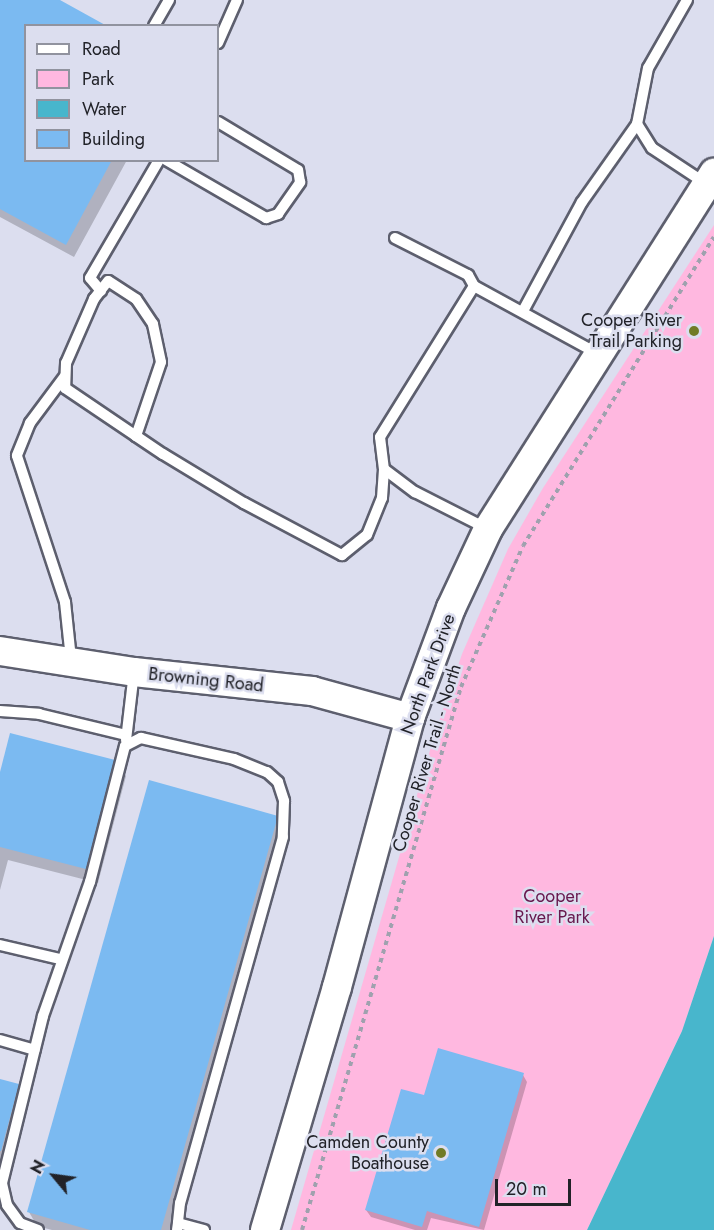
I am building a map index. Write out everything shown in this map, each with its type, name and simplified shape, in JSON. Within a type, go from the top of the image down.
[{"type":"street","name":"North Park Drive","points":[[265,1230],[337,987],[410,718],[451,608],[488,529],[711,178]]},
{"type":"street","name":"Browning Road","points":[[0,651],[71,660],[134,672],[312,691],[410,718]]},
{"type":"lane","points":[[155,24],[169,0]]},
{"type":"lane","points":[[219,41],[237,0]]},
{"type":"lane","points":[[523,311],[582,202],[637,124],[648,68],[687,0]]},
{"type":"lane","points":[[169,162],[266,218],[278,214],[300,182],[298,170],[219,123]]},
{"type":"lane","points":[[637,124],[652,148],[711,178]]},
{"type":"lane","points":[[101,291],[90,278],[158,162]]},
{"type":"lane","points":[[396,238],[468,275],[474,286],[598,354]]},
{"type":"lane","points":[[136,436],[161,362],[153,324],[136,299],[108,281],[66,363],[65,387],[136,436],[244,503],[342,555],[367,535],[382,498],[384,469],[380,436],[474,286]]},
{"type":"lane","points":[[65,375],[30,423],[17,456],[65,602],[71,660]]},
{"type":"lane","points":[[384,469],[415,492],[488,529]]},
{"type":"lane","points":[[39,1230],[20,1223],[7,1205],[2,1183],[60,959],[90,882],[126,741],[134,672]]},
{"type":"lane","points":[[0,711],[39,714],[126,741],[141,738],[234,759],[273,777],[278,782],[284,801],[283,837],[180,1203],[178,1226],[204,1230]]},
{"type":"lane","points":[[0,945],[60,959]]},
{"type":"lane","points":[[0,1040],[35,1050]]},
{"type":"path","name":"Cooper River Trail - North","points":[[302,1230],[460,687],[523,546],[714,237]]},
{"type":"green space","name":"Cooper River Park","points":[[714,225],[714,936],[682,1031],[587,1230],[291,1230],[435,733],[462,654],[508,549],[543,488]]},
{"type":"water","points":[[714,936],[714,1230],[587,1230],[682,1031]]},
{"type":"building","points":[[0,0],[60,0],[103,24],[24,24],[24,162],[111,162],[66,245],[0,209]]},
{"type":"building","points":[[10,733],[119,761],[90,870],[0,847],[0,772]]},
{"type":"building","points":[[149,780],[278,816],[161,1230],[90,1230],[27,1212]]},
{"type":"building","name":"Camden County Boathouse","points":[[438,1048],[524,1073],[479,1227],[427,1211],[422,1227],[365,1210],[401,1089],[424,1095]]},
{"type":"building","points":[[0,1079],[19,1084],[1,1151],[0,1151]]},
{"type":"place","name":"Cooper River Trail Parking","points":[[694,331]]},
{"type":"place","name":"Camden County Boathouse","points":[[441,1153]]}]
